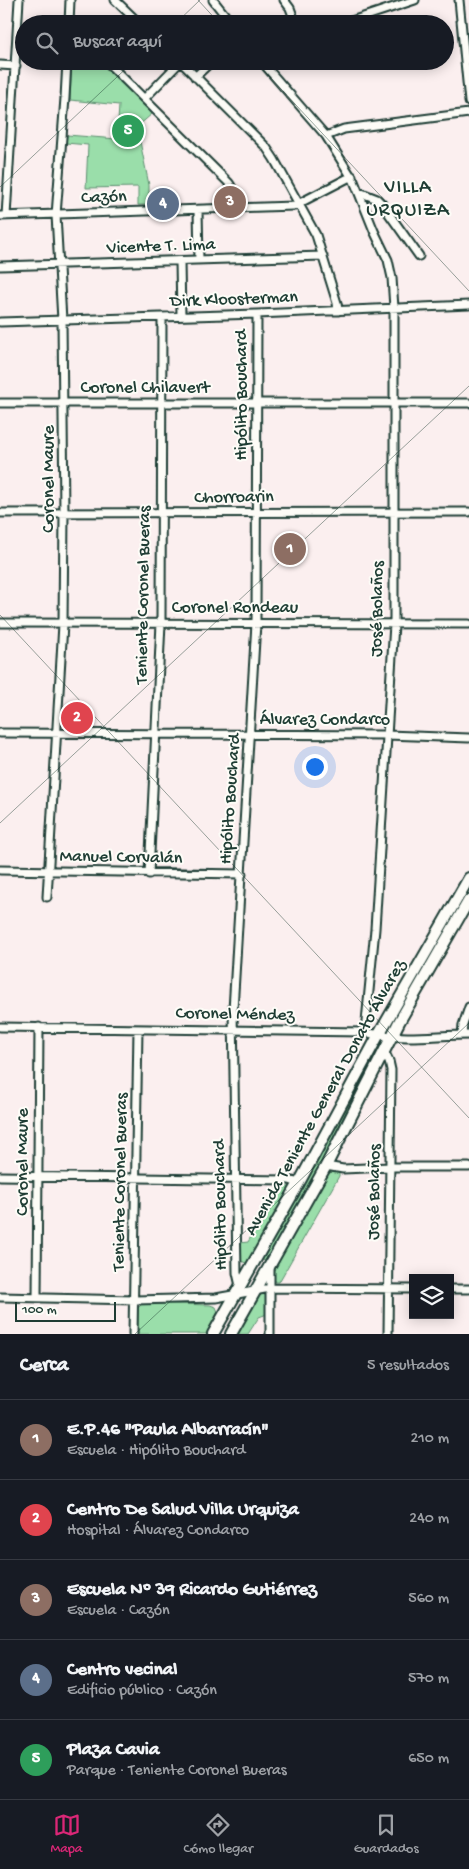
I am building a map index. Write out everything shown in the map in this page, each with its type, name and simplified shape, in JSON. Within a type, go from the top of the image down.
[{"type":"main road","name":"Avenida Teniente General Donato Álvarez","points":[[213,1334],[299,1183],[378,1036],[469,878]]},
{"type":"main road","name":"Avenida Teniente General Donato Álvarez","points":[[231,1334],[326,1166],[384,1051],[469,900]]},
{"type":"street","points":[[19,0],[19,15]]},
{"type":"street","points":[[69,15],[70,0]]},
{"type":"street","points":[[115,0],[131,15]]},
{"type":"street","points":[[214,0],[225,15]]},
{"type":"street","points":[[284,0],[293,15]]},
{"type":"street","points":[[369,15],[415,0]]},
{"type":"street","points":[[459,0],[469,102]]},
{"type":"street","points":[[0,66],[15,66]]},
{"type":"street","points":[[3,216],[16,70]]},
{"type":"street","name":"Coronel Maure","points":[[47,897],[63,624],[62,320],[57,265],[56,215],[67,70]]},
{"type":"street","points":[[115,70],[228,183],[238,198],[241,208]]},
{"type":"street","points":[[145,98],[172,70]]},
{"type":"street","points":[[189,70],[266,147],[316,235],[338,311]]},
{"type":"street","points":[[196,77],[203,70]]},
{"type":"street","name":"José Bolaños","points":[[269,70],[326,136],[352,176],[388,260],[392,278],[394,308],[394,624],[375,929],[364,1032]]},
{"type":"street","points":[[326,136],[344,129],[469,113]]},
{"type":"street","name":"Cazón","points":[[3,216],[300,205],[352,176]]},
{"type":"street","points":[[359,192],[377,199],[382,204],[419,256]]},
{"type":"street","points":[[198,210],[199,260]]},
{"type":"street","name":"Vicente T. Lima","points":[[0,266],[180,262],[323,256]]},
{"type":"street","points":[[180,262],[181,316]]},
{"type":"street","name":"Dirk Kloosterman","points":[[0,322],[469,305]]},
{"type":"street","name":"Hipólito Bouchard","points":[[240,1286],[237,1273],[234,1179],[233,1010],[256,623],[257,314]]},
{"type":"street","name":"Teniente Coronel Bueras","points":[[149,874],[161,623],[162,317]]},
{"type":"street","name":"Coronel Chilavert","points":[[0,404],[469,403]]},
{"type":"street","name":"Chorroarin","points":[[0,513],[469,512]]},
{"type":"street","name":"Coronel Rondeau","points":[[0,623],[469,624]]},
{"type":"street","name":"Álvarez Condarco","points":[[0,733],[387,735],[469,738]]},
{"type":"street","name":"Manuel Corvalán","points":[[0,870],[149,874],[242,874]]},
{"type":"street","points":[[466,1035],[463,1025],[469,1007]]},
{"type":"street","name":"Coronel Méndez","points":[[0,1027],[364,1032],[392,1037],[466,1035]]},
{"type":"street","name":"Coronel Maure","points":[[37,1298],[39,1027]]},
{"type":"street","name":"Teniente Coronel Bueras","points":[[133,1334],[138,1029]]},
{"type":"street","name":"José Bolaños","points":[[384,1051],[389,1061],[390,1070],[388,1334]]},
{"type":"street","points":[[326,1166],[343,1169],[469,1167]]},
{"type":"street","points":[[0,1176],[288,1180],[299,1183]]},
{"type":"street","points":[[270,1266],[270,1334]]},
{"type":"street","points":[[0,1297],[134,1300],[216,1298],[270,1288],[409,1289]]},
{"type":"street","points":[[454,1289],[469,1289]]},
{"type":"green space","points":[[72,70],[111,70],[153,113],[137,127],[149,185],[149,205],[138,205],[138,187],[86,188],[88,145],[66,143],[67,135],[117,139],[119,105],[70,100]]},
{"type":"green space","points":[[377,1046],[379,1049],[321,1164],[268,1259],[264,1261],[262,1259],[263,1255]]},
{"type":"green space","points":[[331,1172],[339,1172],[339,1176],[279,1282],[276,1282],[274,1279],[274,1268],[324,1176]]},
{"type":"green space","points":[[280,1184],[286,1184],[290,1189],[248,1262],[241,1261],[240,1243],[248,1242]]},
{"type":"green space","points":[[261,1294],[266,1295],[267,1314],[259,1317],[248,1334],[236,1334],[257,1297]]},
{"type":"green space","points":[[143,1303],[210,1305],[216,1307],[218,1312],[206,1334],[138,1334],[138,1308]]},
{"type":"place","name":"Plaza Cavia","points":[[128,131]]},
{"type":"place","name":"Escuela Nº 39 Ricardo Gutiérrez","points":[[230,202]]},
{"type":"place","name":"Centro vecinal","points":[[163,204]]},
{"type":"place","name":"E.P.46 \"Paula Albarracín\"","points":[[290,549]]},
{"type":"place","name":"Centro De Salud Villa Urquiza","points":[[77,718]]},
{"type":"district","name":"VILLA URQUIZA","points":[[408,200]]}]
